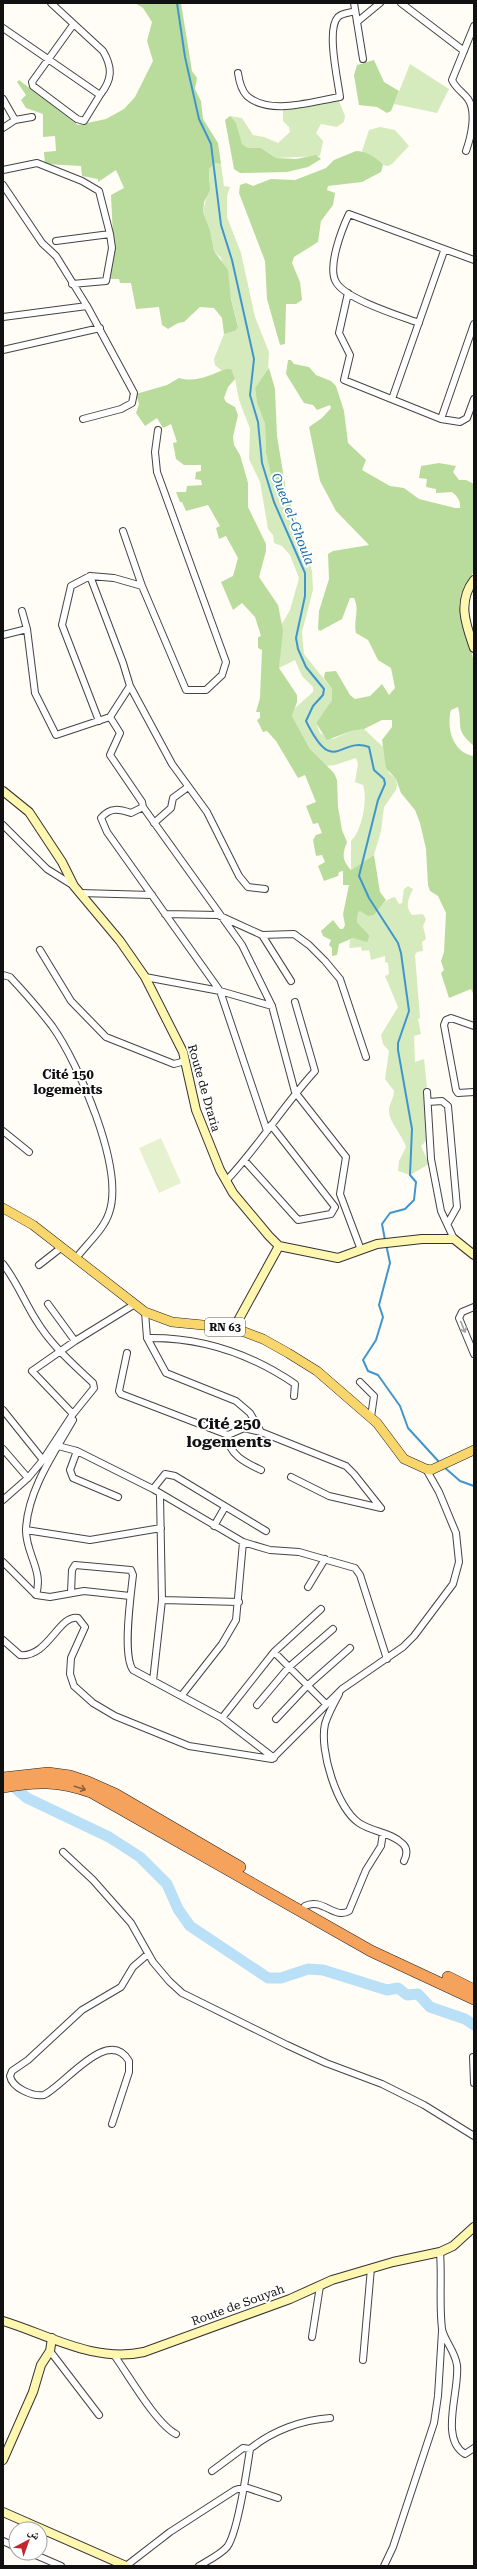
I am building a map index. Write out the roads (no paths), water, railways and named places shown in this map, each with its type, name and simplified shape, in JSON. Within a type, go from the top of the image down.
[{"type":"highway","points":[[3,1778],[70,1776],[102,1788],[385,1951],[474,1990]]},
{"type":"highway","points":[[3,1787],[27,1778],[63,1783],[107,1799],[372,1951],[474,1999]]},
{"type":"main road","points":[[474,580],[464,600],[465,621],[474,648]]},
{"type":"main road","name":"Route de Draria","points":[[3,791],[29,812],[62,862],[74,886],[120,941],[145,977],[183,1052],[198,1116],[207,1141],[226,1181],[250,1215],[279,1246]]},
{"type":"main road","name":"RN 63","points":[[3,1208],[33,1224],[77,1257],[145,1312],[172,1322],[234,1328],[263,1339],[317,1371],[371,1417],[404,1459],[428,1470]]},
{"type":"main road","points":[[234,1328],[279,1246],[338,1258],[377,1244],[403,1241],[454,1239],[474,1255]]},
{"type":"main road","points":[[428,1470],[474,1450]]},
{"type":"main road","name":"Route de Souyah","points":[[3,2321],[86,2350],[114,2355],[128,2355],[144,2352],[371,2268],[440,2252],[453,2246],[474,2227]]},
{"type":"main road","points":[[3,2460],[33,2392],[41,2366],[50,2351],[52,2338]]},
{"type":"main road","points":[[3,2512],[126,2566]]},
{"type":"street","points":[[51,3],[73,25],[103,51],[108,60],[110,79],[86,120],[77,119],[33,86],[32,82],[47,58],[73,25]]},
{"type":"street","points":[[354,3],[363,59]]},
{"type":"street","points":[[357,22],[380,3]]},
{"type":"street","points":[[401,3],[464,51]]},
{"type":"street","points":[[238,73],[246,95],[264,105],[279,106],[340,97],[332,50],[334,24],[341,15],[356,11]]},
{"type":"street","points":[[466,151],[470,139],[473,114],[472,104],[468,98],[455,87],[452,80],[474,26]]},
{"type":"street","points":[[3,28],[100,96]]},
{"type":"street","points":[[3,99],[13,112],[15,120]]},
{"type":"street","points":[[3,128],[15,120],[32,117]]},
{"type":"street","points":[[3,170],[37,162],[82,181],[99,191],[112,248],[106,281],[72,284]]},
{"type":"street","points":[[3,185],[42,243],[56,256],[100,328],[134,393],[134,398],[121,409],[83,419]]},
{"type":"street","points":[[419,323],[385,312],[348,293],[336,284],[333,277],[333,263],[349,214],[444,251],[474,260]]},
{"type":"street","points":[[56,241],[110,234]]},
{"type":"street","points":[[392,399],[444,251]]},
{"type":"street","points":[[348,293],[339,325],[341,340],[350,355],[343,378],[441,418],[464,421],[474,399]]},
{"type":"street","points":[[3,317],[87,306]]},
{"type":"street","points":[[441,418],[474,324]]},
{"type":"street","points":[[3,350],[100,328]]},
{"type":"street","points":[[123,532],[142,586],[184,687],[186,690],[206,690],[222,675],[226,662],[157,472],[155,452],[158,430]]},
{"type":"street","points":[[99,721],[62,625],[70,586],[90,576],[114,578],[142,586]]},
{"type":"street","points":[[90,576],[124,663],[130,686],[172,764],[207,812],[239,876],[248,887],[265,890]]},
{"type":"street","points":[[22,611],[27,629],[35,693],[56,734],[99,721],[110,716],[130,686]]},
{"type":"street","points":[[3,635],[27,629]]},
{"type":"street","points":[[110,716],[120,733],[110,755],[142,802],[143,807],[154,823],[218,915],[242,945],[272,1006],[295,1092],[346,1157],[340,1194],[361,1250]]},
{"type":"street","points":[[154,823],[171,808],[173,798],[188,787]]},
{"type":"street","points":[[143,807],[131,813],[116,808],[105,812],[101,818],[108,832],[220,991],[267,1131]]},
{"type":"street","points":[[3,825],[47,869],[74,886]]},
{"type":"street","points":[[80,893],[152,895]]},
{"type":"street","points":[[165,914],[218,915],[262,935],[294,934],[309,945],[340,979],[366,1057]]},
{"type":"street","points":[[262,935],[290,981]]},
{"type":"street","points":[[40,950],[71,1001],[106,1037],[174,1064],[184,1061]]},
{"type":"street","points":[[3,975],[10,977],[52,1027],[80,1075],[108,1148],[113,1199],[109,1214],[77,1257]]},
{"type":"street","points":[[145,977],[220,991],[272,1006]]},
{"type":"street","points":[[226,1181],[245,1162],[295,1092],[315,1071],[295,1002]]},
{"type":"street","points":[[474,1026],[452,1018],[446,1020],[444,1025],[456,1090],[458,1093],[474,1092]]},
{"type":"street","points":[[427,1092],[431,1159],[441,1211],[448,1223],[454,1239]]},
{"type":"street","points":[[428,1102],[442,1101],[448,1106],[457,1207],[448,1223]]},
{"type":"street","points":[[271,1125],[335,1207]]},
{"type":"street","points":[[3,1131],[29,1152]]},
{"type":"street","points":[[245,1162],[298,1220],[331,1214],[335,1207],[344,1205]]},
{"type":"street","points":[[39,1265],[62,1247]]},
{"type":"street","points":[[3,1264],[13,1277],[35,1319],[59,1351],[93,1383],[93,1391],[73,1414],[43,1460],[28,1478],[3,1500]]},
{"type":"street","points":[[48,1304],[75,1340]]},
{"type":"street","points":[[73,1414],[32,1373],[75,1340],[135,1304]]},
{"type":"street","points":[[474,1307],[462,1312],[459,1318],[474,1354]]},
{"type":"street","points":[[145,1312],[147,1338],[166,1373],[236,1401],[250,1413],[261,1432]]},
{"type":"street","points":[[147,1338],[167,1338],[193,1342],[236,1353],[279,1373],[295,1384],[294,1396]]},
{"type":"street","points":[[127,1353],[119,1393],[228,1435],[244,1428],[261,1432],[346,1466],[381,1508],[329,1496],[291,1477]]},
{"type":"street","points":[[360,1382],[374,1396],[371,1417]]},
{"type":"street","points":[[36,1595],[38,1574],[26,1530],[33,1498],[43,1473],[83,1403]]},
{"type":"street","points":[[3,1410],[43,1460]]},
{"type":"street","points":[[228,1435],[228,1442],[233,1452],[248,1464],[262,1470]]},
{"type":"street","points":[[58,1446],[77,1451],[153,1489],[160,1496],[243,1542],[258,1547],[299,1552],[344,1564],[358,1571],[387,1659]]},
{"type":"street","points":[[3,1449],[28,1478]]},
{"type":"street","points":[[77,1451],[70,1470],[73,1478],[118,1497]]},
{"type":"street","points":[[3,1640],[20,1655],[31,1654],[41,1648],[66,1622],[78,1618],[84,1627],[71,1658],[70,1674],[74,1686],[93,1703],[115,1716],[189,1746],[205,1750],[236,1752],[266,1759],[274,1758],[342,1689],[387,1659],[414,1636],[453,1584],[459,1562],[456,1532],[428,1470]]},
{"type":"street","points":[[153,1489],[161,1478],[167,1473],[266,1530]]},
{"type":"street","points":[[153,1681],[162,1600],[160,1496]]},
{"type":"street","points":[[214,1526],[225,1507]]},
{"type":"street","points":[[26,1530],[90,1540],[161,1528]]},
{"type":"street","points":[[182,1695],[228,1636],[236,1620],[239,1602],[243,1542]]},
{"type":"street","points":[[308,1587],[325,1559]]},
{"type":"street","points":[[3,1562],[36,1595],[50,1597],[71,1592],[105,1592],[130,1596]]},
{"type":"street","points":[[71,1592],[72,1570],[75,1565],[128,1568],[133,1574],[130,1596],[130,1665],[138,1673],[182,1695],[222,1718],[274,1758]]},
{"type":"street","points":[[162,1600],[239,1602]]},
{"type":"street","points":[[222,1718],[274,1652],[321,1610]]},
{"type":"street","points":[[257,1705],[289,1667],[333,1629]]},
{"type":"street","points":[[276,1719],[307,1686],[350,1648]]},
{"type":"street","points":[[274,1652],[326,1704]]},
{"type":"street","points":[[342,1689],[330,1712],[324,1737],[336,1790],[342,1806],[354,1819],[369,1829],[393,1837],[404,1845],[407,1854],[404,1861]]},
{"type":"street","points":[[305,1906],[315,1903],[341,1914],[350,1912],[366,1870],[381,1846],[383,1833]]},
{"type":"street","points":[[63,1852],[92,1880],[131,1923],[148,1954],[169,1981],[192,1999],[326,2063],[382,2084],[424,2105],[474,2136]]},
{"type":"street","points":[[112,2124],[129,2072],[129,2060],[120,2050],[110,2049],[97,2054],[44,2095],[36,2095],[18,2087],[10,2076],[12,2072],[28,2060],[82,2010],[121,1987],[133,1967],[148,1954]]},
{"type":"street","points":[[473,2057],[474,2083]]},
{"type":"street","points":[[384,2566],[393,2547],[434,2423],[438,2396],[442,2331],[440,2252]]},
{"type":"street","points":[[363,2360],[371,2268]]},
{"type":"street","points":[[312,2337],[320,2286]]},
{"type":"street","points":[[442,2331],[454,2349],[457,2364],[452,2430],[454,2443],[465,2454],[474,2448]]},
{"type":"street","points":[[50,2351],[99,2415]]},
{"type":"street","points":[[114,2355],[150,2407],[167,2428],[176,2434]]},
{"type":"street","points":[[199,2566],[227,2547],[245,2487],[250,2449],[266,2436],[279,2430],[308,2421],[330,2418]]},
{"type":"street","points":[[212,2471],[243,2448],[250,2449]]},
{"type":"street","points":[[126,2566],[235,2490],[245,2487],[278,2498]]},
{"type":"street","points":[[48,2560],[61,2566]]},
{"type":"waterway","name":"Oued el-Ghoula","points":[[177,3],[185,57],[199,119],[211,144],[221,225],[232,260],[254,359],[250,395],[258,422],[262,463],[274,502],[305,573],[305,596],[296,638],[298,649],[306,667],[324,689],[323,695],[313,706],[306,721],[323,748],[330,751],[337,751],[350,746],[359,745],[369,747],[374,770],[384,779],[385,784],[378,800],[359,876],[369,898],[398,943],[401,953],[409,1011],[398,1043],[398,1050],[412,1129],[410,1175],[416,1182],[414,1200],[405,1209],[390,1213],[382,1224],[385,1240]]},
{"type":"waterway","name":"Oued el-Ghoula","points":[[386,1244],[390,1263],[379,1305],[383,1317],[376,1340],[363,1360],[368,1371],[378,1375],[400,1406],[408,1428],[440,1463]]},
{"type":"waterway","name":"Oued el-Ghoula","points":[[444,1467],[460,1481],[474,1486]]},
{"type":"waterway","points":[[7,1781],[27,1798],[109,1837],[140,1857],[167,1884],[178,1909],[190,1926],[268,1978],[281,1978],[308,1969],[323,1970],[387,1990],[398,1988],[407,1995],[418,1994],[430,2007],[465,2019],[474,2025]]},
{"type":"district","name":"Cité 150 logements","points":[[68,1082]]},
{"type":"district","name":"Cité 250 logements","points":[[229,1432]]}]
